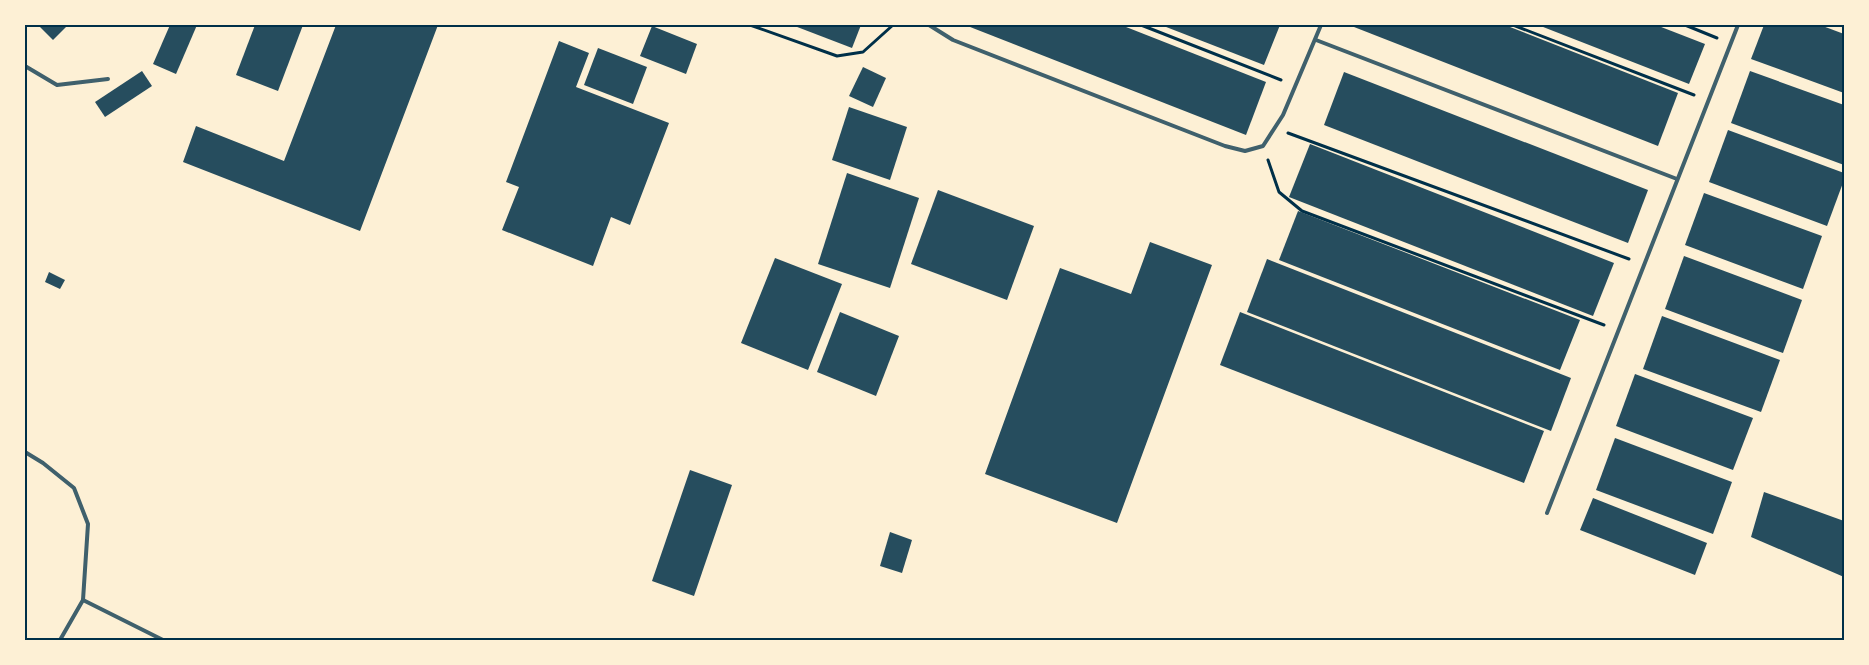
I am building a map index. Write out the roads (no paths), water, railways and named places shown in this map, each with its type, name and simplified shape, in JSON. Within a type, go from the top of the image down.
[{"type":"lane","points":[[929,25],[954,40],[1225,146],[1245,151],[1262,146],[1282,116],[1321,25]]},
{"type":"lane","points":[[1547,513],[1738,25]]},
{"type":"lane","points":[[1316,40],[1677,179]]},
{"type":"lane","points":[[25,66],[57,85],[108,79]]},
{"type":"lane","points":[[25,452],[43,462],[74,488],[88,524],[82,600],[60,640]]},
{"type":"lane","points":[[82,600],[163,640]]}]
